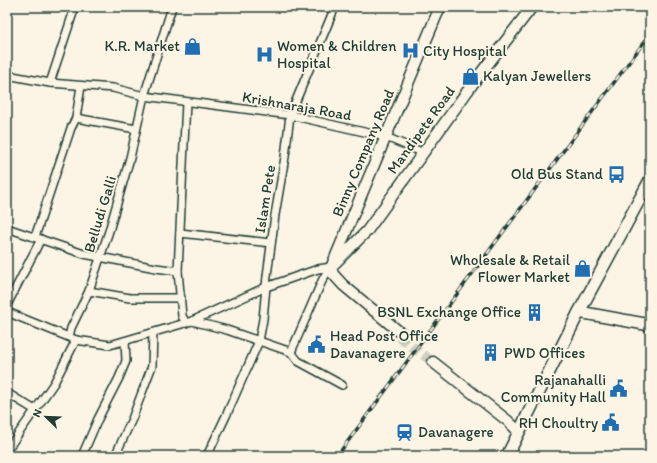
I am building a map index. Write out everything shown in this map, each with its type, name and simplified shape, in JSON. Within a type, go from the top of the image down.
[{"type":"main road","name":"Binny Company Road","points":[[329,269],[440,7]]},
{"type":"main road","name":"Mandipete Road","points":[[329,269],[367,231],[418,158],[424,153],[474,82],[532,7]]},
{"type":"main road","points":[[507,456],[579,312],[650,180]]},
{"type":"main road","points":[[329,269],[343,285],[401,335]]},
{"type":"main road","points":[[579,312],[650,325]]},
{"type":"main road","points":[[434,361],[509,418],[520,431]]},
{"type":"street","points":[[50,83],[75,7]]},
{"type":"street","name":"Belludi Galli","points":[[68,337],[89,290],[100,258],[130,158],[144,96],[172,7]]},
{"type":"street","name":"Islam Pete","points":[[207,456],[259,341],[271,243],[290,115],[335,7]]},
{"type":"street","name":"Krishnaraja Road","points":[[7,74],[50,83],[113,88],[144,96],[290,115],[386,137],[424,153]]},
{"type":"street","points":[[7,305],[38,238],[70,128],[76,118],[81,86]]},
{"type":"street","points":[[186,102],[178,271],[182,316],[189,322],[227,330],[291,352],[298,361],[342,385]]},
{"type":"street","points":[[76,118],[136,129]]},
{"type":"street","points":[[7,228],[84,254],[178,271]]},
{"type":"street","points":[[180,233],[271,243]]},
{"type":"street","points":[[7,312],[76,340],[110,345],[189,322],[266,287],[318,269],[329,269],[291,352]]},
{"type":"street","points":[[89,290],[130,298],[181,298]]},
{"type":"street","points":[[115,456],[132,419],[152,366],[153,333]]},
{"type":"street","points":[[7,450],[54,383],[76,340]]},
{"type":"street","points":[[82,456],[126,361],[125,341]]},
{"type":"street","points":[[7,393],[35,410]]},
{"type":"tunnel","points":[[399,337],[433,362]]},
{"type":"railway","points":[[337,456],[650,34]]},
{"type":"place","name":"K.R. Market","points":[[193,46]]},
{"type":"place","name":"City Hospital","points":[[410,51]]},
{"type":"place","name":"Women & Children Hospital","points":[[264,55]]},
{"type":"place","name":"Kalyan Jewellers","points":[[470,76]]},
{"type":"place","name":"Old Bus Stand","points":[[616,174]]},
{"type":"place","name":"Wholesale & Retail Flower Market","points":[[583,269]]},
{"type":"place","name":"BSNL Exchange Office","points":[[534,312]]},
{"type":"place","name":"Head Post Office Davanagere","points":[[317,345]]},
{"type":"place","name":"PWD Offices","points":[[491,353]]},
{"type":"place","name":"Rajanahalli Community Hall","points":[[619,389]]},
{"type":"place","name":"RH Choultry","points":[[611,423]]},
{"type":"place","name":"Davanagere","points":[[405,432]]}]
